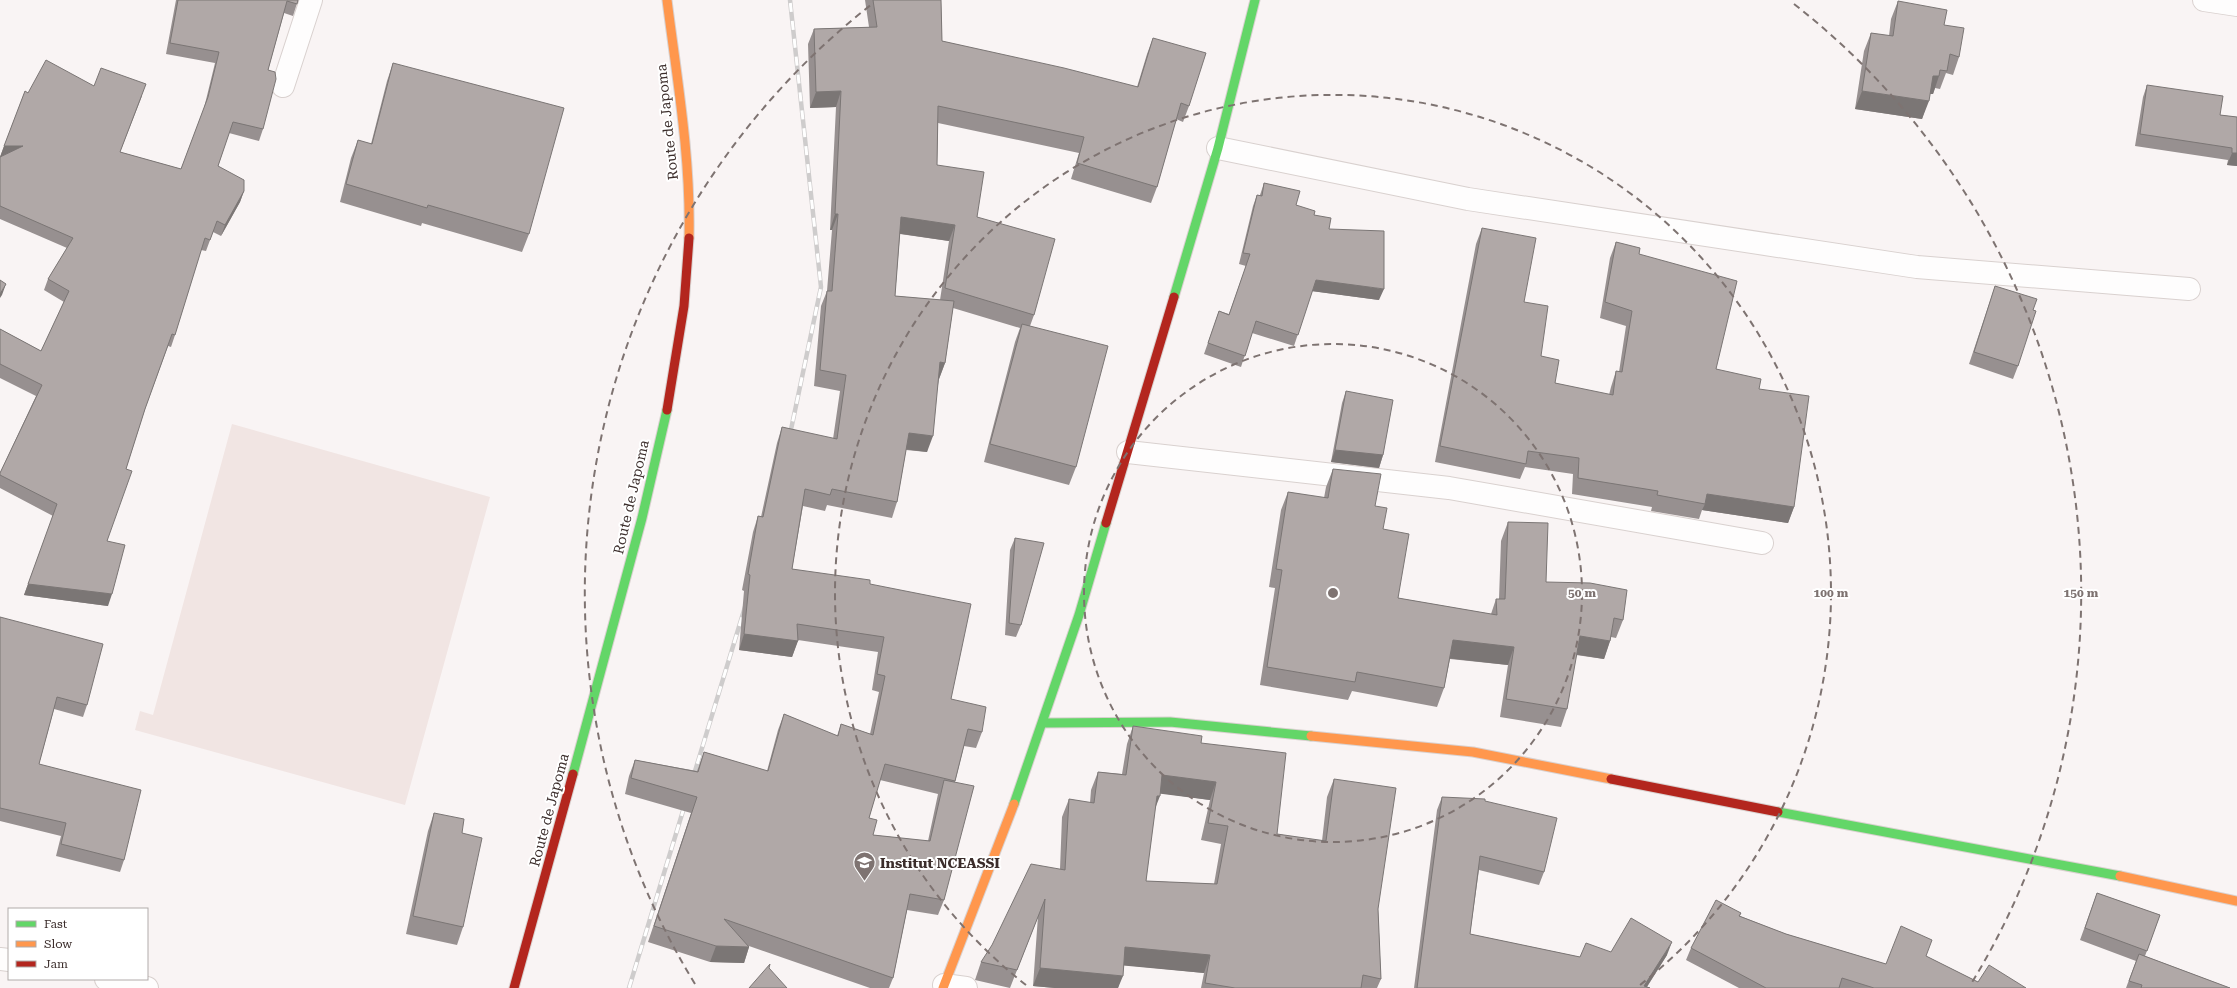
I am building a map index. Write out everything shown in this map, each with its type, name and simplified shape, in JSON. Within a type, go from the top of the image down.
[{"type":"main road","name":"Route de Japoma","points":[[514,988],[571,785],[638,532],[675,370],[688,263],[688,164],[667,0]]},
{"type":"main road","points":[[944,987],[1019,791],[1079,615],[1218,148],[1256,0]]},
{"type":"main road","points":[[1043,723],[1170,722],[1473,752],[1846,826],[2161,883],[2237,901]]},
{"type":"street","points":[[282,86],[310,0]]},
{"type":"street","points":[[2204,0],[2237,5]]},
{"type":"street","points":[[1218,148],[1468,199],[1917,268],[2190,289]]},
{"type":"street","points":[[1128,452],[1449,488],[1762,543]]},
{"type":"street","points":[[111,980],[147,988]]},
{"type":"street","points":[[944,987],[966,988]]},
{"type":"shaded area","points":[[232,424],[490,497],[405,805],[135,730],[140,711],[153,715]]},
{"type":"building","points":[[178,0],[298,0],[297,4],[287,1],[268,70],[275,72],[276,79],[263,129],[233,122],[218,166],[244,180],[244,191],[225,225],[217,221],[210,240],[205,238],[175,335],[172,334],[145,409],[126,469],[132,471],[107,541],[125,545],[112,594],[28,584],[57,504],[0,475],[42,385],[0,364],[0,329],[41,351],[69,291],[48,279],[73,238],[0,206],[0,157],[23,146],[4,146],[25,91],[28,93],[46,60],[94,86],[101,68],[146,84],[120,152],[181,169],[208,97],[219,52],[170,43]]},
{"type":"building","points":[[873,0],[941,0],[942,41],[1064,68],[1138,87],[1153,38],[1206,53],[1189,106],[1181,103],[1157,187],[1077,163],[1084,137],[938,106],[937,165],[984,172],[977,217],[1055,239],[1034,315],[945,288],[955,225],[901,217],[895,296],[954,301],[945,363],[940,362],[933,436],[909,433],[897,502],[832,489],[830,495],[805,489],[792,569],[870,580],[870,584],[971,604],[951,699],[986,707],[982,732],[968,729],[955,781],[885,764],[869,818],[877,820],[873,835],[930,841],[944,780],[974,786],[944,900],[910,894],[893,978],[724,919],[749,947],[716,946],[654,926],[697,797],[631,778],[635,760],[698,772],[704,752],[768,771],[784,714],[838,736],[841,724],[873,735],[885,676],[877,674],[884,637],[797,624],[798,641],[744,634],[750,575],[748,574],[758,516],[763,517],[782,427],[837,439],[846,375],[820,370],[827,291],[832,291],[838,214],[835,214],[841,91],[816,92],[814,29],[877,27]]},
{"type":"building","points":[[1898,1],[1947,10],[1944,25],[1964,28],[1959,57],[1950,54],[1947,71],[1940,70],[1939,76],[1933,76],[1929,101],[1862,91],[1871,33],[1893,36]]},
{"type":"building","points":[[393,63],[564,108],[529,234],[428,205],[427,208],[346,184],[358,140],[372,144]]},
{"type":"building","points":[[2147,85],[2223,96],[2220,115],[2237,117],[2237,153],[2232,153],[2232,148],[2140,134]]},
{"type":"building","points":[[1264,183],[1300,191],[1296,205],[1315,211],[1314,215],[1331,218],[1329,229],[1384,231],[1384,289],[1316,280],[1298,335],[1256,321],[1245,356],[1208,343],[1219,311],[1229,315],[1250,254],[1243,253],[1257,195],[1262,196]]},
{"type":"building","points":[[1482,228],[1536,238],[1524,302],[1548,306],[1541,356],[1559,360],[1555,383],[1613,395],[1616,371],[1622,372],[1632,311],[1605,302],[1616,242],[1640,248],[1639,254],[1737,281],[1716,369],[1761,379],[1759,389],[1809,396],[1794,507],[1707,494],[1705,504],[1657,495],[1658,491],[1578,478],[1579,458],[1528,451],[1526,464],[1440,446]]},
{"type":"building","points":[[0,280],[6,284],[0,294]]},
{"type":"building","points":[[1995,286],[2037,299],[2033,310],[2036,311],[2018,366],[1974,352]]},
{"type":"building","points":[[1022,324],[1108,346],[1076,467],[990,444]]},
{"type":"building","points":[[1346,391],[1393,400],[1383,455],[1335,450]]},
{"type":"building","points":[[1333,469],[1381,474],[1375,506],[1387,508],[1383,529],[1409,534],[1398,598],[1497,615],[1496,599],[1505,599],[1508,522],[1548,523],[1546,582],[1590,583],[1627,590],[1623,620],[1614,618],[1610,641],[1580,636],[1567,709],[1506,699],[1514,647],[1453,640],[1444,688],[1357,672],[1355,682],[1267,667],[1282,570],[1276,569],[1288,492],[1328,498]]},
{"type":"building","points":[[1015,538],[1044,543],[1021,625],[1009,623]]},
{"type":"building","points":[[0,617],[103,644],[87,705],[57,697],[39,764],[141,790],[124,860],[61,844],[66,823],[0,808]]},
{"type":"building","points":[[1133,726],[1202,736],[1201,743],[1286,753],[1277,834],[1326,841],[1334,779],[1396,788],[1378,909],[1381,979],[1363,975],[1361,988],[1235,988],[1205,983],[1210,955],[1125,947],[1123,976],[1040,968],[1045,899],[1017,970],[981,962],[992,945],[1031,864],[1065,870],[1069,799],[1094,803],[1098,772],[1126,775]],"holes":[[[1162,775],[1216,782],[1208,823],[1228,826],[1217,884],[1146,881],[1157,796],[1160,796]]]},
{"type":"building","points":[[1442,797],[1485,799],[1485,801],[1557,818],[1544,872],[1480,856],[1470,934],[1580,957],[1586,943],[1611,952],[1631,918],[1672,942],[1644,986],[1650,988],[1417,988]]},
{"type":"building","points":[[434,813],[464,819],[462,833],[482,838],[463,927],[413,916]]},
{"type":"building","points":[[2097,893],[2160,915],[2147,951],[2085,928]]},
{"type":"building","points":[[1716,900],[1741,913],[1739,916],[1786,934],[1886,964],[1901,926],[1932,940],[1926,956],[1978,982],[1989,965],[2026,988],[1874,988],[1842,978],[1839,988],[1766,988],[1691,948]]},
{"type":"building","points":[[2139,954],[2230,988],[2141,988],[2142,985],[2129,981]]},
{"type":"building","points":[[770,964],[769,968],[787,988],[749,988]]},
{"type":"railway","points":[[789,439],[821,287],[790,0]]},
{"type":"railway","points":[[692,781],[745,607]]},
{"type":"railway","points":[[629,988],[686,801]]},
{"type":"traffic: fast","points":[[1174,297],[1218,148],[1255,0]]},
{"type":"traffic: fast","points":[[573,774],[642,518],[667,410]]},
{"type":"traffic: fast","points":[[1014,804],[1079,615],[1106,523]]},
{"type":"traffic: fast","points":[[1043,723],[1170,722],[1311,736]]},
{"type":"traffic: fast","points":[[1778,812],[2120,876]]},
{"type":"traffic: slow","points":[[667,0],[686,148],[689,238]]},
{"type":"traffic: slow","points":[[1311,736],[1473,752],[1611,779]]},
{"type":"traffic: slow","points":[[943,988],[1014,804]]},
{"type":"traffic: slow","points":[[2120,876],[2237,901]]},
{"type":"traffic: jam","points":[[667,410],[684,306],[689,238]]},
{"type":"traffic: jam","points":[[1106,523],[1174,297]]},
{"type":"traffic: jam","points":[[514,988],[573,774]]},
{"type":"traffic: jam","points":[[1611,779],[1778,812]]},
{"type":"place","name":"Institut NCEASSI","points":[[864,882]]}]
